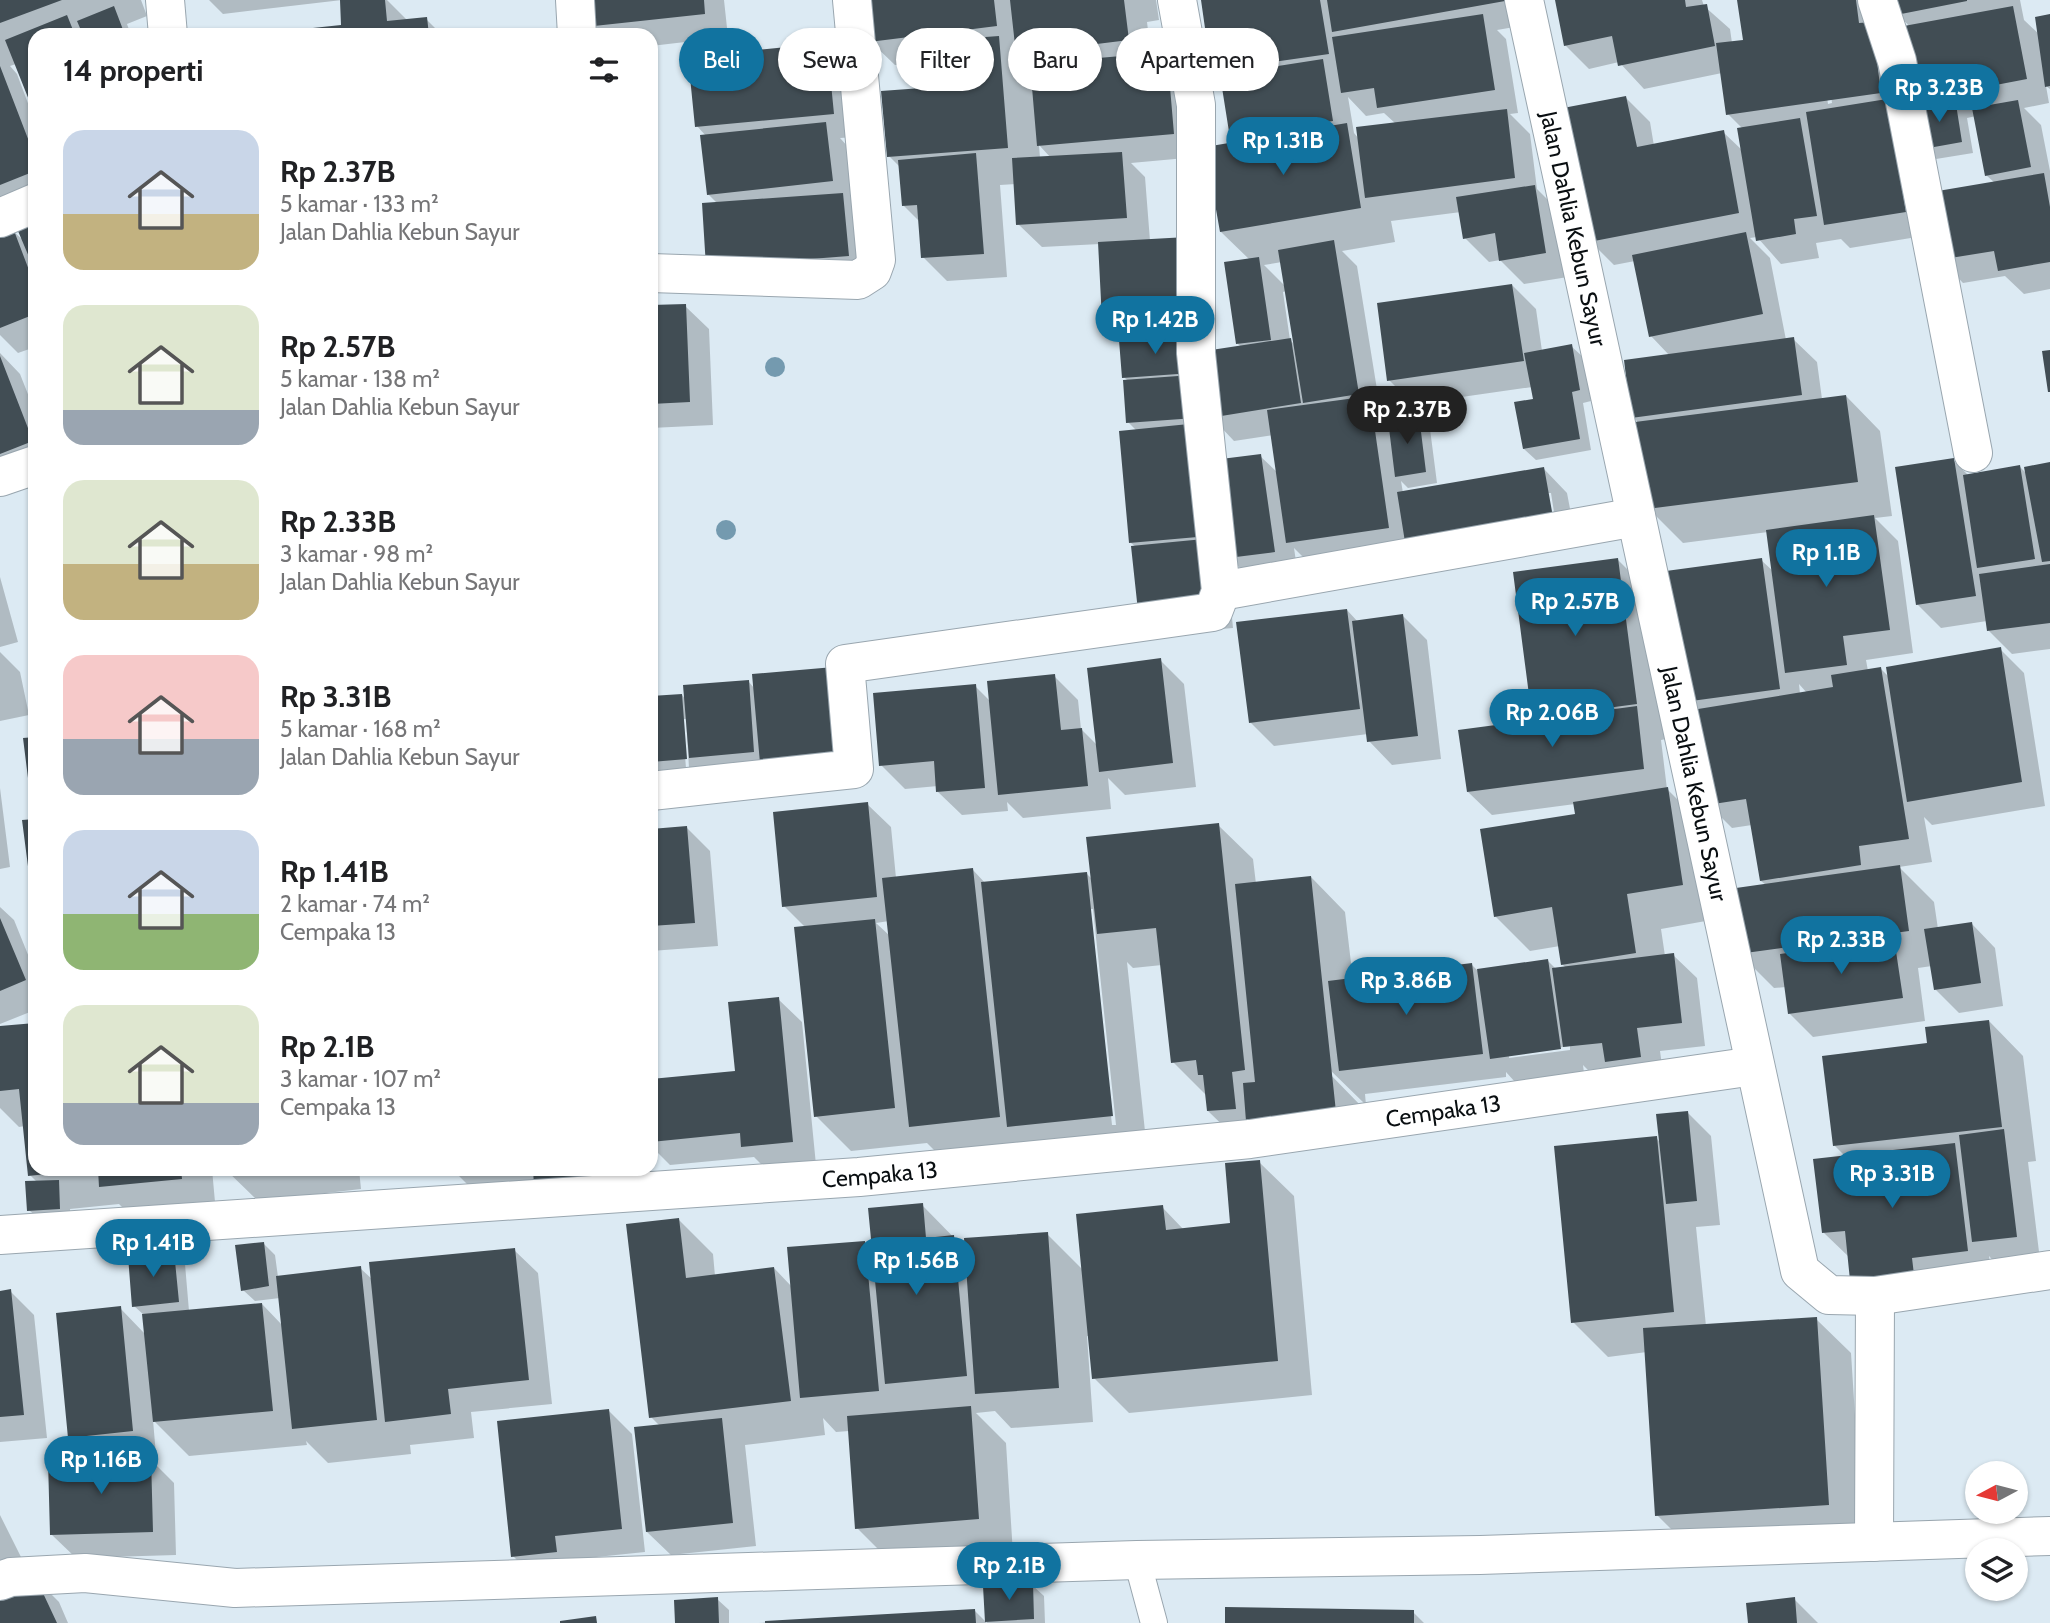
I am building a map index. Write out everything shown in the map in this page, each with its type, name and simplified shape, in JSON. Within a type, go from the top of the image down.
[{"type":"street","points":[[164,0],[167,28]]},
{"type":"street","points":[[575,0],[577,28]]},
{"type":"street","points":[[658,273],[858,280],[872,271],[876,260],[852,0]]},
{"type":"street","points":[[658,790],[855,769],[845,664],[1213,612],[1221,591],[1196,353],[1196,105],[1177,0]]},
{"type":"street","name":"Jalan Dahlia Kebun Sayur","points":[[1524,0],[1800,1271],[1829,1295],[1875,1296],[2050,1270]]},
{"type":"street","points":[[1877,0],[1897,61],[1973,453]]},
{"type":"street","points":[[0,218],[28,206]]},
{"type":"street","points":[[0,477],[28,467]]},
{"type":"street","points":[[1221,591],[1636,517]]},
{"type":"street","name":"Cempaka 13","points":[[0,1235],[900,1173],[1250,1139],[1754,1066]]},
{"type":"street","points":[[1874,1542],[1875,1296]]},
{"type":"street","points":[[0,1581],[11,1577],[85,1573],[235,1588],[1137,1560],[1479,1555],[2050,1536]]},
{"type":"lane","points":[[1137,1560],[1154,1623]]},
{"type":"building","points":[[0,0],[62,0],[0,23]]},
{"type":"building","points":[[340,0],[385,0],[387,21],[427,17],[428,28],[312,28],[341,25]]},
{"type":"building","points":[[590,0],[704,0],[705,14],[594,26]]},
{"type":"building","points":[[864,0],[994,0],[997,26],[896,28],[896,39],[882,40],[882,28],[867,28]]},
{"type":"building","points":[[1010,0],[1124,0],[1128,28],[1116,28],[1116,42],[1102,43],[1102,28],[1013,28]]},
{"type":"building","points":[[1201,0],[1320,0],[1329,54],[1279,61],[1279,28],[1205,28]]},
{"type":"building","points":[[1327,0],[1505,0],[1505,1],[1332,32]]},
{"type":"building","points":[[1555,0],[1685,0],[1686,7],[1707,4],[1715,46],[1618,66],[1612,36],[1564,46]]},
{"type":"building","points":[[1737,0],[1856,0],[1859,23],[1872,22],[1881,93],[1726,115],[1716,43],[1743,40]]},
{"type":"building","points":[[1893,0],[1967,0],[1967,1],[1896,15]]},
{"type":"building","points":[[114,6],[122,28],[80,28],[77,21]]},
{"type":"building","points":[[2013,6],[2027,79],[1907,102],[1893,28]]},
{"type":"building","points":[[1483,14],[1495,90],[1377,108],[1374,88],[1341,93],[1332,37]]},
{"type":"building","points":[[2050,14],[2050,86],[2045,87],[2035,17]]},
{"type":"building","points":[[67,15],[72,28],[35,28]]},
{"type":"building","points":[[28,31],[28,98],[5,40]]},
{"type":"building","points":[[994,36],[999,36],[1008,148],[887,157],[881,91],[994,91]]},
{"type":"building","points":[[778,48],[778,91],[832,91],[834,114],[695,127],[691,91],[764,91],[764,49]]},
{"type":"building","points":[[1116,56],[1116,91],[1170,91],[1174,134],[1037,146],[1032,91],[1102,91],[1102,58]]},
{"type":"building","points":[[1323,59],[1333,121],[1230,138],[1223,91],[1279,91],[1279,66]]},
{"type":"building","points":[[0,66],[28,139],[28,174],[0,185]]},
{"type":"building","points":[[1626,96],[1637,147],[1724,130],[1739,213],[1589,242],[1563,108]]},
{"type":"building","points":[[1955,98],[1962,142],[1923,149],[1916,106]]},
{"type":"building","points":[[1887,99],[1906,212],[1824,225],[1806,112]]},
{"type":"building","points":[[2018,100],[2031,167],[1985,176],[1972,108]]},
{"type":"building","points":[[1507,109],[1515,178],[1365,198],[1356,127]]},
{"type":"building","points":[[1800,118],[1817,216],[1794,219],[1796,234],[1756,241],[1737,128]]},
{"type":"building","points":[[826,122],[833,181],[707,195],[700,135]]},
{"type":"building","points":[[1347,123],[1361,208],[1220,232],[1205,147]]},
{"type":"building","points":[[1122,152],[1127,218],[1016,225],[1012,158]]},
{"type":"building","points":[[976,153],[984,254],[921,258],[917,205],[902,206],[898,160]]},
{"type":"building","points":[[2044,173],[2050,207],[2050,262],[1998,271],[1994,251],[1938,260],[1926,193]]},
{"type":"building","points":[[1535,185],[1546,253],[1499,261],[1495,233],[1463,239],[1456,197]]},
{"type":"building","points":[[843,193],[849,256],[706,267],[702,203]]},
{"type":"building","points":[[28,226],[28,255],[18,231]]},
{"type":"building","points":[[13,228],[28,268],[28,317],[0,328],[0,233]]},
{"type":"building","points":[[1746,232],[1763,314],[1649,337],[1632,255]]},
{"type":"building","points":[[1187,237],[1192,315],[1102,320],[1098,242]]},
{"type":"building","points":[[1334,240],[1359,394],[1303,403],[1278,250]]},
{"type":"building","points":[[1259,257],[1271,340],[1236,344],[1224,262]]},
{"type":"building","points":[[1512,284],[1524,361],[1387,381],[1377,303]]},
{"type":"building","points":[[686,304],[690,402],[658,404],[658,305]]},
{"type":"building","points":[[1188,334],[1192,373],[1122,378],[1119,340]]},
{"type":"building","points":[[1794,337],[1802,395],[1631,418],[1624,360]]},
{"type":"building","points":[[1291,338],[1301,403],[1209,418],[1198,352]]},
{"type":"building","points":[[1572,344],[1580,390],[1572,392],[1580,439],[1523,449],[1514,402],[1533,399],[1524,353]]},
{"type":"building","points":[[2050,350],[2050,392],[2048,392],[2042,351]]},
{"type":"building","points":[[0,356],[28,428],[28,443],[0,454]]},
{"type":"building","points":[[1192,375],[1195,418],[1126,423],[1123,380]]},
{"type":"building","points":[[1846,395],[1858,482],[1647,509],[1635,422]]},
{"type":"building","points":[[1370,396],[1389,528],[1286,543],[1267,410]]},
{"type":"building","points":[[1419,416],[1426,472],[1395,477],[1388,420]]},
{"type":"building","points":[[1199,423],[1209,536],[1129,543],[1119,431]]},
{"type":"building","points":[[1261,454],[1275,552],[1228,558],[1213,460]]},
{"type":"building","points":[[1954,458],[1976,596],[1916,605],[1895,467]]},
{"type":"building","points":[[2050,462],[2050,561],[2042,562],[2024,467]]},
{"type":"building","points":[[2020,465],[2035,559],[1977,568],[1963,475]]},
{"type":"building","points":[[1544,467],[1553,517],[1405,542],[1397,492]]},
{"type":"building","points":[[1874,515],[1890,630],[1843,636],[1847,665],[1785,673],[1766,530]]},
{"type":"building","points":[[1204,539],[1210,604],[1138,611],[1131,546]]},
{"type":"building","points":[[1618,558],[1637,704],[1532,718],[1513,572]]},
{"type":"building","points":[[1762,558],[1780,689],[1684,702],[1666,571]]},
{"type":"building","points":[[2050,564],[2050,623],[1987,631],[1979,574]]},
{"type":"building","points":[[1347,609],[1360,709],[1249,723],[1236,622]]},
{"type":"building","points":[[1403,614],[1418,736],[1367,742],[1352,621]]},
{"type":"building","points":[[2001,647],[2022,782],[1907,802],[1886,667]]},
{"type":"building","points":[[1161,658],[1173,763],[1099,772],[1087,668]]},
{"type":"building","points":[[834,667],[841,756],[760,763],[752,674]]},
{"type":"building","points":[[1881,667],[1909,839],[1859,846],[1861,865],[1760,881],[1746,799],[1707,805],[1692,710],[1833,687],[1831,675]]},
{"type":"building","points":[[1055,674],[1061,730],[1082,728],[1088,786],[998,795],[987,681]]},
{"type":"building","points":[[749,680],[754,752],[689,758],[683,685]]},
{"type":"building","points":[[976,684],[985,788],[936,792],[934,761],[879,766],[873,693]]},
{"type":"building","points":[[682,694],[687,759],[658,761],[658,696]]},
{"type":"building","points":[[1637,706],[1644,769],[1467,792],[1458,730]]},
{"type":"building","points":[[23,738],[28,738],[28,778]]},
{"type":"building","points":[[1668,787],[1683,885],[1627,894],[1636,953],[1561,965],[1552,907],[1494,917],[1480,829],[1575,814],[1573,802]]},
{"type":"building","points":[[868,802],[877,897],[782,907],[773,812]]},
{"type":"building","points":[[22,820],[28,820],[28,866]]},
{"type":"building","points":[[1219,823],[1245,1070],[1232,1072],[1236,1109],[1207,1111],[1203,1075],[1198,1075],[1196,1060],[1171,1063],[1156,928],[1097,934],[1086,837]]},
{"type":"building","points":[[687,826],[695,923],[658,926],[658,828]]},
{"type":"building","points":[[1900,865],[1909,931],[1738,954],[1729,889]]},
{"type":"building","points":[[973,868],[1000,1117],[909,1127],[882,878]]},
{"type":"building","points":[[1087,872],[1113,1116],[1007,1127],[981,882]]},
{"type":"building","points":[[1311,876],[1336,1112],[1246,1121],[1243,1083],[1255,1082],[1235,884]]},
{"type":"building","points":[[0,918],[26,980],[0,991]]},
{"type":"building","points":[[875,919],[895,1108],[814,1117],[794,927]]},
{"type":"building","points":[[1972,922],[1981,983],[1934,990],[1924,929]]},
{"type":"building","points":[[1894,938],[1903,998],[1788,1014],[1780,954]]},
{"type":"building","points":[[1674,953],[1682,1023],[1637,1028],[1641,1057],[1605,1062],[1602,1043],[1563,1047],[1552,968]]},
{"type":"building","points":[[1548,959],[1561,1049],[1490,1059],[1477,969]]},
{"type":"building","points":[[1472,963],[1483,1054],[1339,1071],[1328,981]]},
{"type":"building","points":[[779,997],[793,1142],[741,1147],[740,1133],[658,1141],[658,1078],[735,1071],[728,1002]]},
{"type":"building","points":[[1989,1020],[2002,1127],[1833,1146],[1822,1056],[1927,1043],[1925,1027]]},
{"type":"building","points":[[28,1024],[28,1176],[19,1089],[0,1091],[0,1026]]},
{"type":"building","points":[[1688,1111],[1697,1201],[1666,1204],[1656,1114]]},
{"type":"building","points":[[2004,1129],[2017,1237],[1972,1242],[1959,1135]]},
{"type":"building","points":[[1657,1136],[1674,1312],[1571,1323],[1554,1146]]},
{"type":"building","points":[[1955,1143],[1968,1251],[1912,1258],[1915,1283],[1851,1290],[1845,1231],[1822,1233],[1813,1159]]},
{"type":"building","points":[[1260,1160],[1278,1361],[1092,1379],[1076,1214],[1163,1205],[1166,1230],[1230,1223],[1225,1163]]},
{"type":"building","points":[[98,1176],[182,1176],[182,1179],[99,1187]]},
{"type":"building","points":[[533,1176],[596,1176],[597,1180],[534,1186]]},
{"type":"building","points":[[59,1180],[60,1209],[27,1211],[25,1181]]},
{"type":"building","points":[[923,1203],[926,1238],[954,1235],[967,1376],[885,1384],[868,1208]]},
{"type":"building","points":[[679,1218],[686,1278],[774,1267],[791,1401],[649,1418],[626,1224]]},
{"type":"building","points":[[1048,1232],[1059,1388],[975,1394],[964,1238]]},
{"type":"building","points":[[865,1241],[879,1391],[800,1398],[787,1247]]},
{"type":"building","points":[[264,1242],[269,1286],[241,1291],[235,1245]]},
{"type":"building","points":[[515,1248],[529,1380],[448,1389],[451,1414],[385,1422],[369,1262]]},
{"type":"building","points":[[174,1251],[179,1302],[132,1307],[128,1256]]},
{"type":"building","points":[[361,1266],[377,1420],[292,1429],[276,1276]]},
{"type":"building","points":[[11,1289],[24,1415],[0,1417],[0,1291]]},
{"type":"building","points":[[262,1303],[273,1411],[153,1422],[142,1314]]},
{"type":"building","points":[[121,1306],[133,1431],[68,1438],[56,1313]]},
{"type":"building","points":[[1817,1317],[1829,1505],[1655,1516],[1643,1328]]},
{"type":"building","points":[[971,1406],[979,1519],[855,1529],[847,1416]]},
{"type":"building","points":[[609,1409],[622,1529],[555,1536],[557,1552],[511,1557],[497,1421]]},
{"type":"building","points":[[722,1418],[733,1523],[646,1532],[634,1427]]},
{"type":"building","points":[[151,1457],[153,1532],[50,1535],[48,1460]]},
{"type":"building","points":[[35,1576],[57,1623],[0,1623],[0,1593]]},
{"type":"building","points":[[1033,1583],[1034,1619],[985,1622],[983,1586]]},
{"type":"building","points":[[718,1597],[719,1623],[675,1623],[674,1600]]},
{"type":"building","points":[[1795,1597],[1797,1623],[1748,1623],[1746,1603]]},
{"type":"building","points":[[1225,1607],[1414,1610],[1414,1623],[1225,1623]]},
{"type":"building","points":[[975,1609],[976,1623],[765,1623],[765,1621]]},
{"type":"building","points":[[596,1616],[597,1623],[560,1623],[560,1621]]}]
